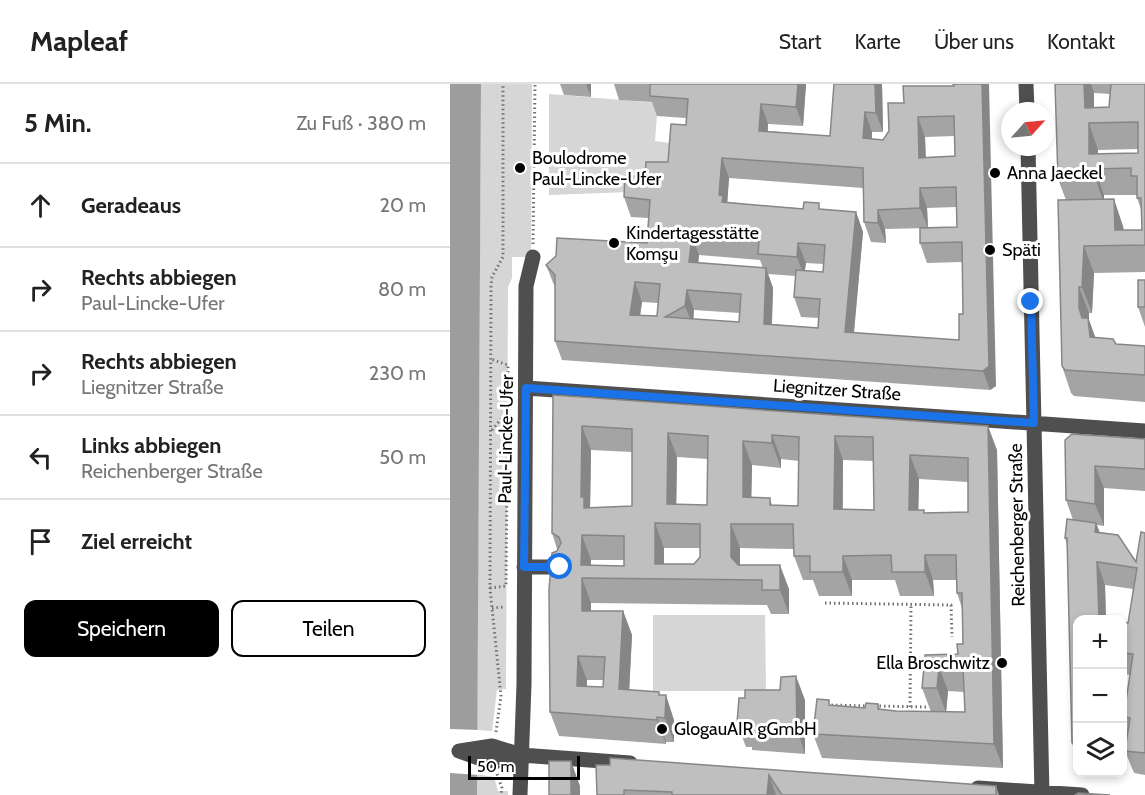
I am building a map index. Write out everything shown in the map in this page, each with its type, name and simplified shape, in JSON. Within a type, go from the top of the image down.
[{"type":"street","points":[[1026,84],[1027,102]]},
{"type":"street","name":"Reichenberger Straße","points":[[1028,156],[1042,794]]},
{"type":"street","name":"Paul-Lincke-Ufer","points":[[520,795],[526,286],[533,257]]},
{"type":"street","name":"Liegnitzer Straße","points":[[526,388],[1145,431]]},
{"type":"street","points":[[524,567],[560,567]]},
{"type":"street","points":[[455,751],[499,746],[521,755],[642,764]]},
{"type":"street","points":[[964,787],[1082,795]]},
{"type":"path","points":[[484,748],[501,696],[490,588],[491,286],[492,277],[503,257],[503,84]]},
{"type":"path","points":[[533,257],[535,84]]},
{"type":"path","points":[[490,588],[506,586],[508,411],[508,366],[491,359]]},
{"type":"path","points":[[492,430],[508,411]]},
{"type":"path","points":[[825,603],[951,605],[952,636]]},
{"type":"path","points":[[910,604],[910,707]]},
{"type":"path","points":[[492,608],[504,607]]},
{"type":"path","points":[[823,705],[927,707]]},
{"type":"path","points":[[495,771],[500,778],[501,795]]},
{"type":"shaded area","points":[[450,84],[481,84],[477,795],[450,795]]},
{"type":"shaded area","points":[[481,84],[532,84],[531,257],[512,257],[512,278],[508,287],[506,689],[497,690],[492,731],[477,730]]},
{"type":"shaded area","points":[[549,94],[658,103],[655,141],[678,144],[675,182],[631,192],[549,195]]},
{"type":"shaded area","points":[[653,615],[765,615],[766,691],[653,691]]},
{"type":"shaded area","points":[[477,774],[494,777],[498,791],[508,791],[508,795],[477,795]]},
{"type":"pier","points":[[450,729],[480,730],[480,775],[450,773]]},
{"type":"building","points":[[650,84],[798,84],[796,107],[761,104],[759,131],[830,136],[834,84],[875,84],[876,113],[865,112],[863,138],[883,140],[889,131],[888,103],[904,103],[903,86],[982,84],[989,366],[983,371],[555,341],[555,275],[546,265],[556,256],[557,238],[647,243],[650,200],[624,197],[625,176],[645,177],[646,162],[668,162],[671,124],[686,125],[688,99],[650,96]],"holes":[[[954,116],[955,156],[919,158],[918,117]],[[722,158],[863,168],[864,222],[878,223],[878,210],[920,208],[920,188],[956,187],[957,227],[920,228],[920,243],[962,242],[963,314],[959,314],[959,340],[845,332],[856,212],[819,209],[819,203],[804,202],[803,209],[722,202],[723,196],[719,195]],[[692,236],[759,241],[758,254],[797,257],[798,243],[825,245],[823,272],[796,270],[794,297],[820,299],[818,328],[764,324],[766,268],[689,262]],[[635,282],[660,284],[657,316],[630,315]],[[687,290],[741,294],[739,322],[665,317],[685,306]]]},
{"type":"building","points":[[1055,84],[1084,84],[1085,108],[1109,107],[1111,84],[1145,84],[1145,245],[1084,246],[1079,308],[1082,318],[1088,318],[1090,337],[1113,339],[1116,344],[1145,346],[1145,375],[1065,370],[1062,366],[1058,200],[1114,199],[1115,230],[1142,230],[1141,198],[1137,198],[1137,176],[1131,176],[1131,168],[1095,169],[1095,177],[1058,179]],"holes":[[[1138,122],[1138,153],[1089,154],[1089,123]]]},
{"type":"building","points":[[1138,280],[1145,280],[1145,307],[1138,307]]},
{"type":"building","points":[[553,395],[988,426],[994,744],[813,734],[817,699],[829,700],[829,705],[865,708],[866,703],[878,704],[878,709],[896,711],[965,712],[963,668],[939,667],[937,688],[922,688],[925,655],[958,654],[957,644],[963,644],[962,593],[957,593],[956,555],[925,555],[925,572],[892,572],[891,555],[843,556],[843,572],[810,572],[810,556],[794,556],[793,524],[731,524],[731,557],[738,565],[780,565],[780,590],[762,590],[762,580],[582,578],[582,611],[623,611],[619,689],[659,692],[659,695],[666,695],[665,718],[657,717],[657,720],[550,712],[549,590],[552,553],[557,551],[561,543],[559,537],[552,533]],"holes":[[[582,426],[632,429],[632,506],[584,508],[584,497],[581,497]],[[668,433],[708,436],[707,505],[667,504]],[[772,435],[799,437],[798,506],[770,505],[770,498],[743,497],[743,441],[772,443]],[[835,436],[873,437],[874,510],[834,509]],[[910,455],[968,458],[968,512],[924,513],[924,510],[909,510]],[[655,523],[700,524],[700,557],[694,564],[655,564]],[[582,535],[624,536],[624,566],[581,565]],[[578,656],[605,657],[603,687],[577,686]]]},
{"type":"building","points":[[1072,434],[1145,439],[1145,469],[1095,466],[1095,504],[1066,500],[1065,440]]},
{"type":"building","points":[[1067,519],[1096,523],[1095,532],[1118,535],[1136,562],[1141,532],[1145,533],[1145,753],[1127,751],[1130,718],[1127,717],[1127,694],[1133,654],[1127,653],[1127,623],[1137,568],[1097,562],[1099,615],[1073,615],[1072,743],[1067,538],[1065,538]]},
{"type":"building","points":[[796,676],[797,730],[744,726],[744,724],[737,723],[739,698],[745,698],[745,690],[780,690],[781,677]]},
{"type":"building","points":[[610,758],[996,786],[996,795],[782,795],[769,775],[767,795],[672,795],[672,792],[624,790],[624,795],[597,795],[596,765],[610,765]]},
{"type":"building","points":[[549,761],[571,761],[571,795],[549,795]]},
{"type":"building","points":[[1078,793],[1110,795],[1075,795]]},
{"type":"place","name":"Boulodrome Paul-Lincke-Ufer","points":[[520,168]]},
{"type":"place","name":"Anna Jaeckel","points":[[995,173]]},
{"type":"place","name":"Kindertagesstätte Komşu","points":[[614,243]]},
{"type":"place","name":"Späti","points":[[990,250]]},
{"type":"place","name":"Ella Broschwitz","points":[[1002,663]]},
{"type":"place","name":"GlogauAIR gGmbH","points":[[662,729]]},
{"type":"route","points":[[560,567],[524,567],[526,388],[1034,423],[1031,302]]}]
